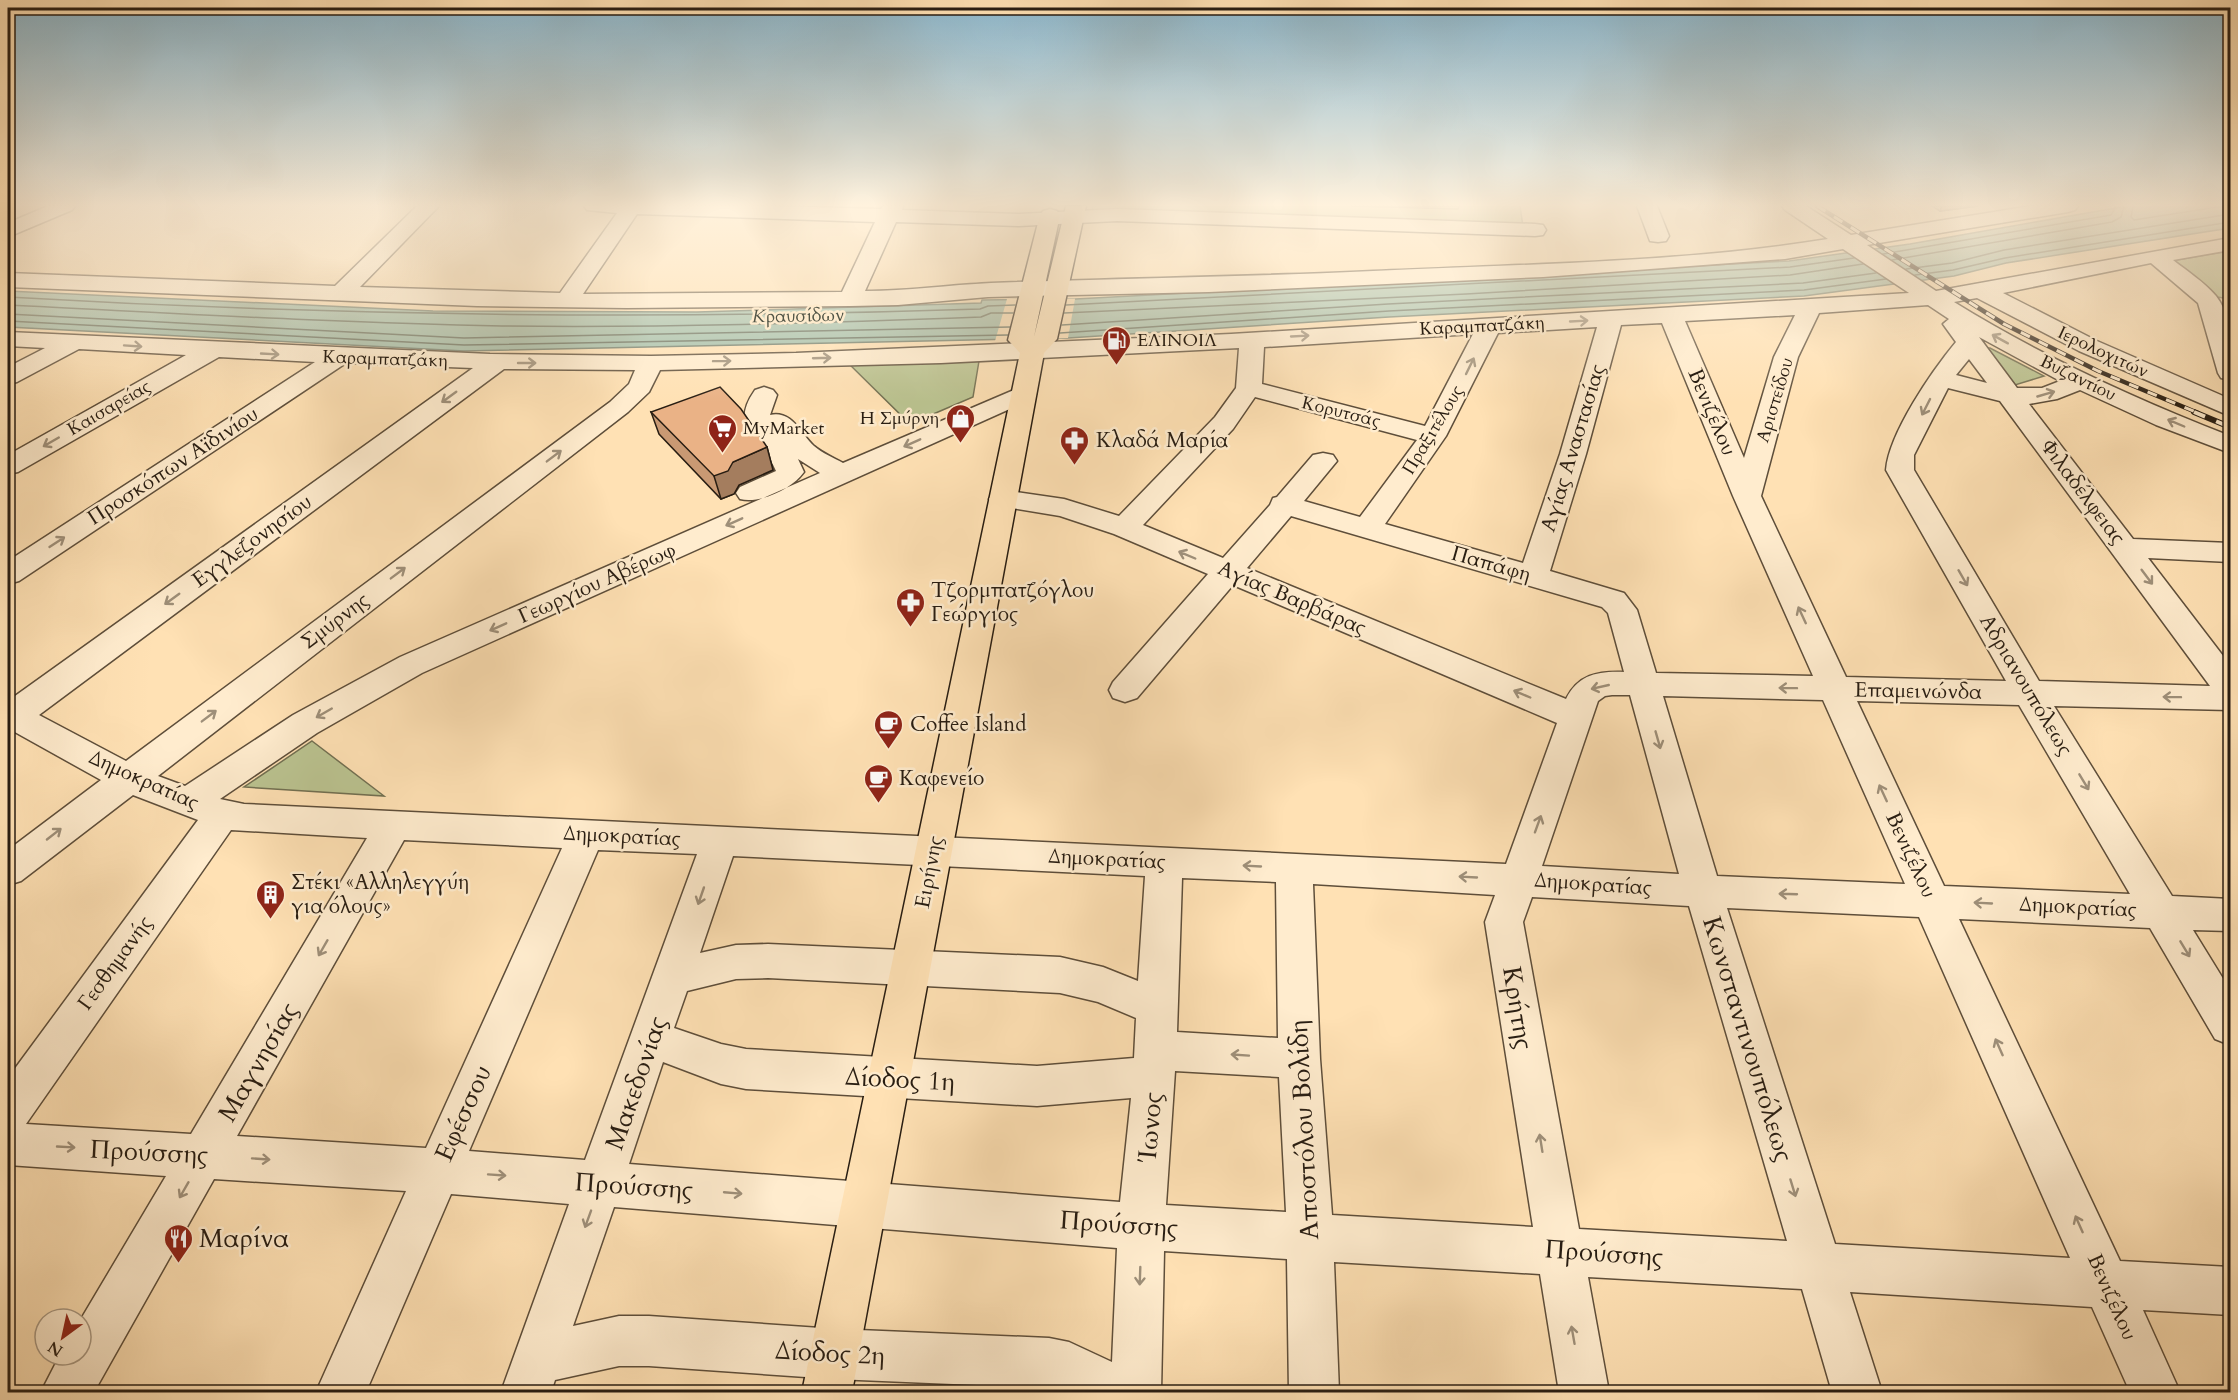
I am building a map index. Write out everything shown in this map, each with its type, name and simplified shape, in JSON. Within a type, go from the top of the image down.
[{"type":"main road","points":[[1032,344],[1031,294],[1037,271]]},
{"type":"main road","points":[[1032,344],[1055,294],[1060,271]]},
{"type":"main road","name":"Ειρήνης","points":[[831,1373],[1032,344]]},
{"type":"street","points":[[339,295],[363,271]]},
{"type":"street","points":[[566,301],[587,271]]},
{"type":"street","points":[[850,299],[863,271]]},
{"type":"street","points":[[8,280],[339,295],[566,301],[850,299],[1055,294],[1513,271]]},
{"type":"street","points":[[1892,271],[1926,294]]},
{"type":"street","name":"Καραμπατζάκη","points":[[8,339],[211,351],[496,363],[763,360],[1032,344],[1252,339],[1810,308],[1979,290],[2076,271]]},
{"type":"street","points":[[2174,271],[2203,294],[2209,302],[2228,358]]},
{"type":"street","name":"Ιερολοχιτών","points":[[1979,290],[2088,346],[2230,408]]},
{"type":"street","name":"Φιλαδέλφειας","points":[[1926,294],[1970,341],[2230,688]]},
{"type":"street","name":"Βυζαντίου","points":[[1926,294],[1980,328],[2081,381],[2230,445]]},
{"type":"street","name":"Αριστείδου","points":[[1748,496],[1741,418],[1786,357],[1810,308]]},
{"type":"street","name":"Βενιζέλου","points":[[1671,315],[1741,418],[1748,496],[2155,1392]]},
{"type":"street","name":"Αγίας Αναστασίας","points":[[1533,576],[1573,454],[1604,348],[1610,319]]},
{"type":"street","name":"Πραξιτέλους","points":[[1367,528],[1433,436],[1489,326]]},
{"type":"street","points":[[1124,528],[1224,423],[1249,388],[1252,339]]},
{"type":"street","name":"Αδριανουπόλεως","points":[[1970,341],[1940,378],[1902,455],[1900,470],[2029,693],[2230,1026]]},
{"type":"street","points":[[8,376],[75,342]]},
{"type":"street","name":"Καισαρείας","points":[[8,466],[211,351]]},
{"type":"street","name":"Προσκόπων Αϊδινίου","points":[[8,574],[339,357]]},
{"type":"street","points":[[763,360],[764,395],[775,417],[797,445],[841,474]]},
{"type":"street","name":"Εγγλεζονησίου","points":[[9,716],[496,363]]},
{"type":"street","name":"Σμύρνης","points":[[8,870],[624,403],[640,387],[651,363]]},
{"type":"street","points":[[1940,378],[2010,394],[2036,397],[2081,381]]},
{"type":"street","name":"Κορυτσάς","points":[[1249,388],[1433,436]]},
{"type":"street","name":"Γεωργίου Αβέρωφ","points":[[205,808],[305,724],[379,681],[1023,394]]},
{"type":"street","points":[[727,503],[774,483],[790,472],[778,451],[756,424],[755,415],[764,395]]},
{"type":"street","points":[[1125,690],[1283,504],[1323,461]]},
{"type":"street","name":"Αγίας Βαρβάρας","points":[[1003,499],[1064,508],[1124,528],[1576,717]]},
{"type":"street","name":"Παπάφη","points":[[1283,504],[1613,600],[1622,610],[1642,684]]},
{"type":"street","points":[[2125,548],[2230,552]]},
{"type":"street","name":"Επαμεινώνδα","points":[[1642,684],[2230,698]]},
{"type":"street","name":"Κρήτης","points":[[1584,1392],[1558,1250],[1504,922],[1584,695],[1589,689],[1600,685],[1642,684]]},
{"type":"street","name":"Κωνσταντινουπόλεως","points":[[1642,684],[1857,1392]]},
{"type":"street","name":"Δημοκρατίας","points":[[9,716],[127,778],[205,808],[244,818],[2230,915]]},
{"type":"street","name":"Γεσθημανής","points":[[8,1113],[205,808]]},
{"type":"street","name":"Μαγνησίας","points":[[66,1392],[394,825]]},
{"type":"street","name":"Εφέσσου","points":[[341,1392],[586,834]]},
{"type":"street","name":"Μακεδονίας","points":[[532,1376],[720,840]]},
{"type":"street","name":"Ίωνος","points":[[1136,1392],[1141,1227],[1156,1045],[1164,862]]},
{"type":"street","name":"Αποστόλου Βολίδη","points":[[1294,868],[1299,1059],[1310,1236],[1314,1392]]},
{"type":"street","points":[[673,976],[735,962],[768,961],[1060,975],[1103,985],[1156,1045],[1299,1059]]},
{"type":"street","name":"Δίοδος 1η","points":[[651,1039],[721,1064],[746,1070],[1038,1086],[1156,1045]]},
{"type":"street","name":"Προύσσης","points":[[8,1144],[438,1171],[1141,1227],[2230,1291]]},
{"type":"street","name":"Δίοδος 2η","points":[[532,1376],[619,1341],[639,1341],[831,1373],[1049,1363],[1069,1367],[1119,1392]]},
{"type":"green space","points":[[2184,271],[2230,271],[2230,299],[2217,297]]},
{"type":"green space","points":[[1985,348],[1990,348],[2044,376],[2015,385]]},
{"type":"green space","points":[[980,355],[973,397],[910,424],[845,360]]},
{"type":"green space","points":[[312,741],[384,796],[244,787]]},
{"type":"water","name":"Κραυσίδων","points":[[1595,271],[1973,271],[1954,276],[1804,296],[1389,317],[1068,338],[464,351],[8,327],[8,291],[433,311],[697,312],[981,303],[982,300],[1075,299]]},
{"type":"pier","points":[[1007,299],[1075,299],[1068,338],[995,341]]},
{"type":"building","points":[[720,387],[741,409],[767,447],[733,462],[728,471],[714,476],[651,412]]},
{"type":"railway","points":[[1921,271],[2004,324],[2098,371],[2198,413]]},
{"type":"railway","points":[[2194,412],[2230,427]]},
{"type":"place","name":"ΕΛΙΝΟΙΛ","points":[[1116,366]]},
{"type":"place","name":"Η Σμύρνη","points":[[960,444]]},
{"type":"place","name":"MyMarket","points":[[722,454]]},
{"type":"place","name":"Κλαδά Μαρία","points":[[1075,466]]},
{"type":"place","name":"Τζορμπατζόγλου Γεώργιος","points":[[910,628]]},
{"type":"place","name":"Coffee Island","points":[[889,750]]},
{"type":"place","name":"Καφενείο","points":[[878,804]]},
{"type":"place","name":"Στέκι «Αλληλεγγύη για όλους»","points":[[270,920]]},
{"type":"place","name":"Μαρίνα","points":[[178,1264]]}]
